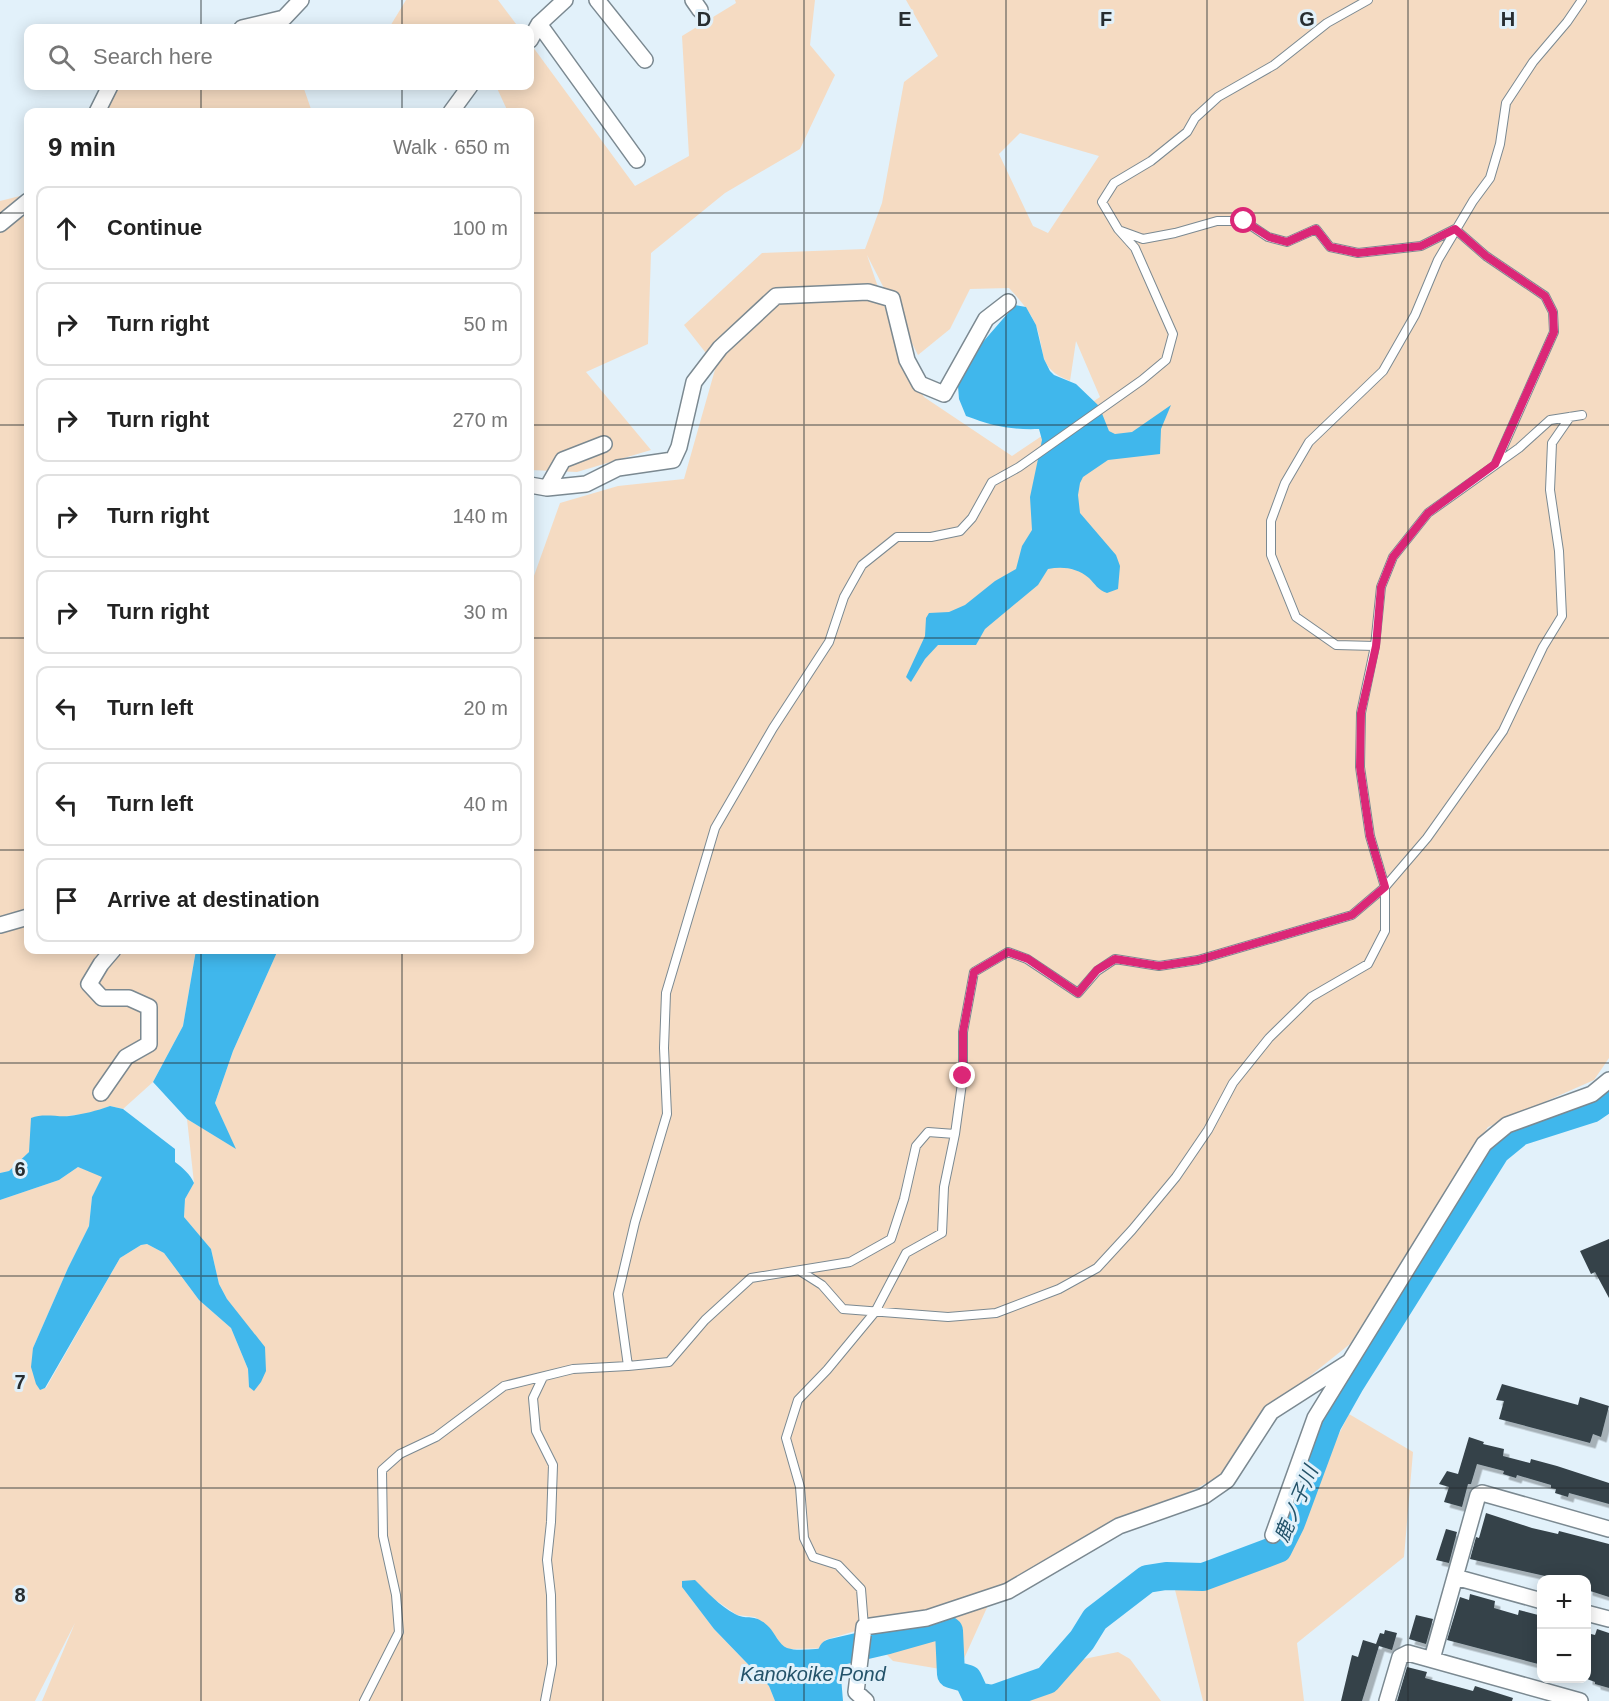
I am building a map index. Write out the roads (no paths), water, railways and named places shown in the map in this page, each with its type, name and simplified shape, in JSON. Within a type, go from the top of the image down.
[{"type":"street","points":[[259,24],[284,18],[301,0]]},
{"type":"street","points":[[534,33],[539,24],[565,0]]},
{"type":"street","points":[[597,0],[645,60]]},
{"type":"street","points":[[539,24],[637,160]]},
{"type":"street","points":[[99,108],[108,90]]},
{"type":"street","points":[[454,108],[467,90]]},
{"type":"street","points":[[0,224],[24,204]]},
{"type":"street","points":[[534,486],[547,488],[586,484],[618,468],[673,460],[679,447],[694,382],[720,348],[776,296],[868,292],[892,299],[908,360],[921,384],[944,394],[986,319],[1008,302]]},
{"type":"street","points":[[547,488],[562,460],[604,444]]},
{"type":"street","points":[[0,925],[24,919]]},
{"type":"street","points":[[101,1093],[126,1057],[149,1044],[149,1007],[129,998],[102,998],[89,984],[110,954]]},
{"type":"street","points":[[1273,1534],[1315,1418],[1484,1144],[1507,1125],[1592,1094],[1609,1080]]},
{"type":"street","points":[[866,1701],[856,1692],[864,1627],[927,1618],[1008,1591],[1119,1526],[1204,1496],[1227,1479],[1271,1413],[1349,1362]]},
{"type":"street","points":[[1432,1659],[1478,1495],[1482,1493],[1609,1529]]},
{"type":"street","points":[[1455,1577],[1537,1600]]},
{"type":"street","points":[[1591,1614],[1609,1619]]},
{"type":"street","points":[[1387,1701],[1400,1657],[1408,1653],[1580,1701]]},
{"type":"lane","points":[[628,1366],[618,1294],[635,1222],[667,1114],[664,1048],[666,993],[715,828],[773,728],[829,642],[844,597],[862,565],[897,537],[931,537],[960,531],[972,518],[992,482],[1019,467],[1166,360],[1173,334],[1135,248],[1118,230],[1102,202],[1114,183],[1151,161],[1188,132],[1195,118],[1218,97],[1274,65],[1327,23],[1368,0]]},
{"type":"lane","points":[[1376,646],[1336,645],[1296,617],[1271,555],[1271,521],[1286,483],[1309,441],[1383,371],[1415,315],[1438,260],[1455,229],[1490,178],[1500,144],[1506,103],[1533,62],[1582,0]]},
{"type":"lane","points":[[1118,230],[1143,239],[1217,221],[1244,221],[1269,237],[1287,242],[1316,229],[1330,247],[1358,253],[1421,246],[1455,229]]},
{"type":"lane","points":[[1455,229],[1486,256],[1545,296],[1553,312],[1554,332],[1495,464]]},
{"type":"lane","points":[[800,1271],[822,1285],[843,1309],[948,1317],[996,1313],[1059,1289],[1097,1268],[1132,1230],[1176,1177],[1208,1130],[1233,1083],[1269,1038],[1311,997],[1368,964],[1385,931],[1385,887],[1370,836],[1360,767],[1361,713],[1376,646],[1381,587],[1393,557],[1428,513],[1519,448],[1550,420],[1582,415]]},
{"type":"lane","points":[[864,1627],[861,1589],[838,1565],[813,1557],[804,1538],[800,1487],[786,1438],[798,1400],[827,1370],[875,1312],[906,1253],[942,1233],[944,1186],[955,1134],[963,1076],[963,1032],[974,972],[1008,952],[1028,959],[1078,993],[1097,970],[1115,959],[1159,966],[1198,960],[1352,915],[1385,887],[1427,838],[1503,731],[1543,647],[1562,616],[1559,551],[1550,490],[1552,443],[1570,417]]},
{"type":"lane","points":[[364,1701],[399,1632],[396,1595],[383,1536],[382,1470],[400,1454],[436,1437],[504,1386],[573,1369],[669,1362],[705,1320],[751,1278],[850,1262],[891,1239],[904,1199],[916,1146],[928,1132],[955,1134]]},
{"type":"lane","points":[[543,1377],[533,1398],[536,1431],[553,1465],[547,1560],[551,1595],[552,1664],[544,1701]]},
{"type":"water","points":[[1015,305],[1026,307],[1036,325],[1044,359],[1050,371],[1076,384],[1099,406],[1109,431],[1115,434],[1132,432],[1171,405],[1161,429],[1160,454],[1108,460],[1083,477],[1080,483],[1078,495],[1080,513],[1116,555],[1120,566],[1118,589],[1107,593],[1080,572],[1064,568],[1048,569],[1038,585],[985,629],[976,645],[938,645],[925,659],[911,682],[906,677],[925,636],[926,618],[929,613],[949,612],[965,605],[995,581],[1016,569],[1022,546],[1032,530],[1030,497],[1042,440],[1039,429],[1002,427],[966,416],[959,399],[958,386],[982,343]]},
{"type":"water","points":[[195,954],[276,954],[233,1051],[215,1103],[236,1149],[187,1119],[153,1082],[183,1026]]},
{"type":"water","points":[[110,1106],[123,1109],[175,1149],[175,1162],[186,1171],[194,1183],[185,1199],[184,1217],[211,1249],[219,1284],[227,1299],[265,1347],[266,1371],[254,1391],[249,1387],[248,1369],[231,1328],[199,1300],[164,1253],[147,1244],[141,1245],[120,1258],[45,1388],[40,1390],[36,1384],[31,1367],[33,1348],[89,1226],[92,1197],[102,1177],[78,1167],[59,1180],[0,1200],[0,1173],[9,1171],[29,1152],[31,1118],[74,1115]]},
{"type":"water","name":"Kanokoike Pond","points":[[695,1580],[729,1611],[764,1622],[787,1648],[802,1650],[830,1648],[836,1647],[839,1641],[868,1640],[874,1653],[840,1665],[843,1701],[775,1701],[769,1686],[714,1629],[682,1587],[682,1581]]},
{"type":"waterway","name":"鹿ノ子川","points":[[832,1653],[941,1625],[949,1631],[951,1674],[968,1679],[976,1696],[993,1699],[1047,1680],[1082,1640],[1095,1619],[1147,1579],[1166,1576],[1203,1577],[1278,1549],[1291,1523],[1328,1423],[1496,1151],[1519,1132],[1591,1109],[1609,1097]]}]
